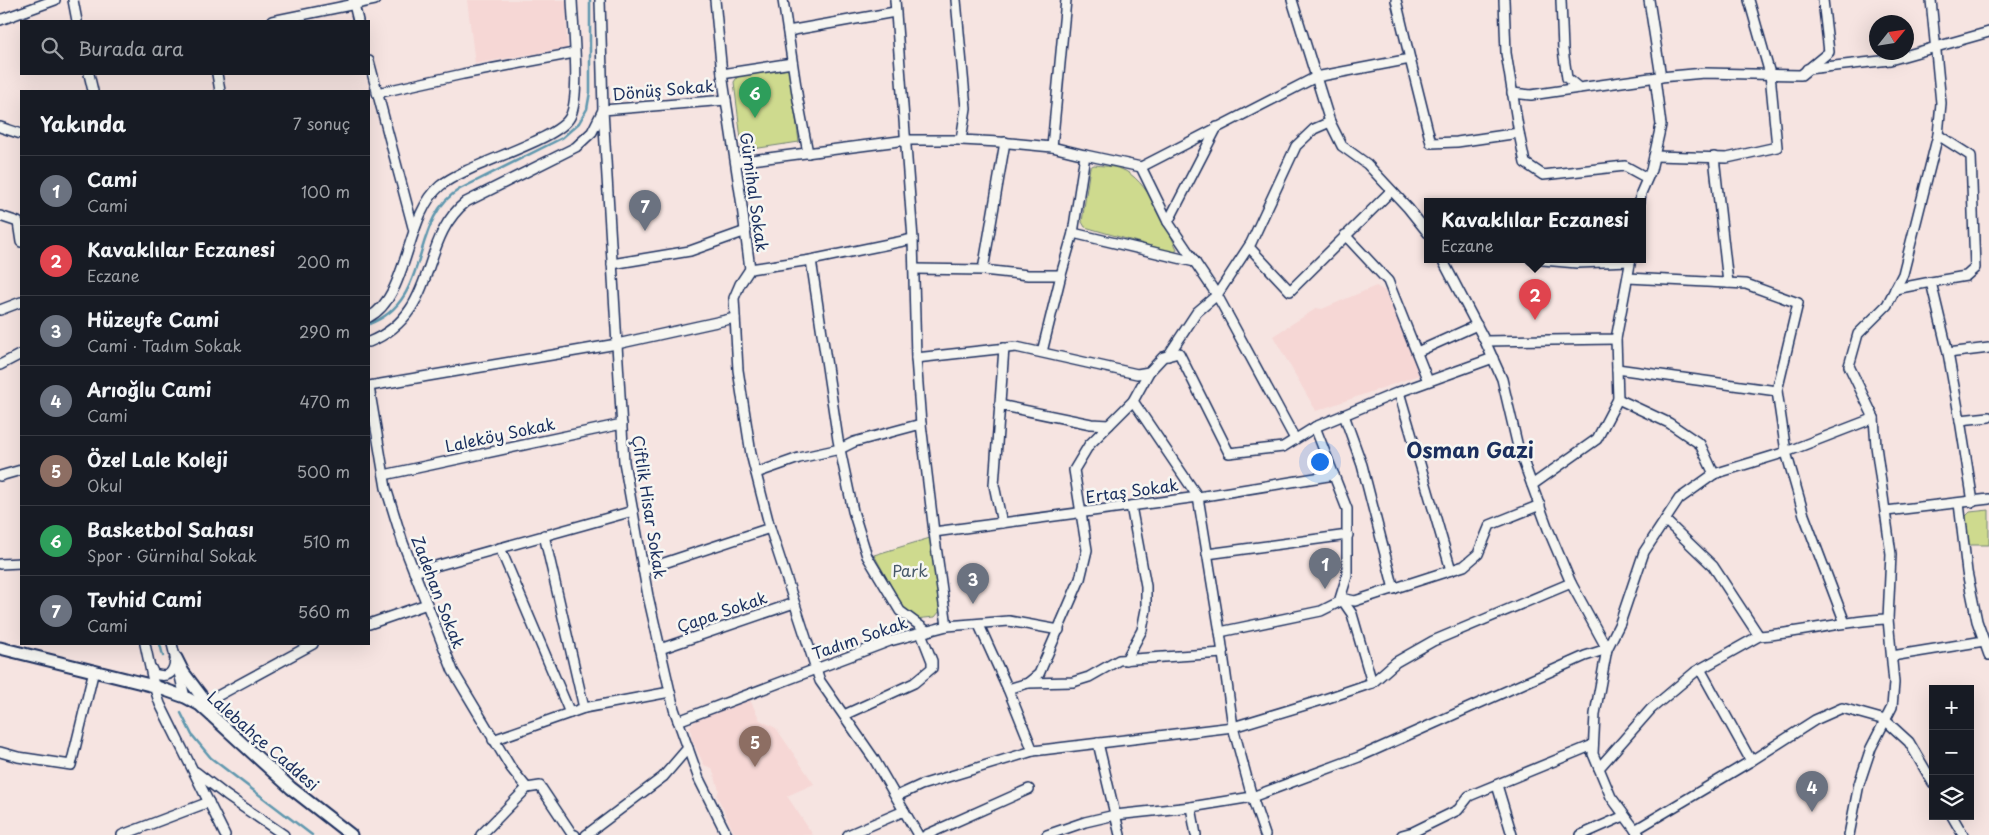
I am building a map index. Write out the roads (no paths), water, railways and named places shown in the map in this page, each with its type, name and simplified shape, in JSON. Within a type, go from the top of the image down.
[{"type":"street","points":[[0,20],[55,0]]},
{"type":"street","points":[[73,0],[78,20]]},
{"type":"street","points":[[276,20],[353,2],[375,0]]},
{"type":"street","points":[[370,316],[389,297],[427,201],[440,186],[459,175],[553,133],[570,118],[576,88],[572,0]]},
{"type":"street","name":"Çiftlik Hisar Sokak","points":[[600,0],[603,110],[624,462],[643,570],[670,692],[678,721],[699,779],[726,835]]},
{"type":"street","name":"Gürnihal Sokak","points":[[715,0],[722,74],[750,269]]},
{"type":"street","points":[[783,0],[808,153]]},
{"type":"street","points":[[895,0],[907,140],[913,239],[916,358],[921,424],[947,626]]},
{"type":"street","points":[[956,0],[966,108],[961,140]]},
{"type":"street","points":[[1052,147],[1066,0]]},
{"type":"street","points":[[1292,0],[1330,122],[1342,146],[1367,164],[1424,229]]},
{"type":"street","points":[[1396,0],[1431,143],[1457,142],[1519,133]]},
{"type":"street","points":[[1504,0],[1506,53],[1525,163],[1543,175],[1626,166],[1647,178]]},
{"type":"street","points":[[1561,0],[1563,50],[1567,78],[1580,88]]},
{"type":"street","points":[[1640,198],[1654,156],[1661,125],[1658,78],[1649,0]]},
{"type":"street","points":[[1654,156],[1727,158],[1777,147],[1770,74],[1749,0]]},
{"type":"street","points":[[1512,93],[1531,96],[1704,73],[1801,74],[1829,52],[1823,0]]},
{"type":"street","points":[[1848,834],[1859,784],[1871,748],[1892,707],[1894,683],[1888,619],[1891,554],[1874,418],[1849,366],[1858,334],[1887,305],[1904,274],[1938,135],[1941,103],[1931,0]]},
{"type":"street","points":[[353,2],[358,20]]},
{"type":"street","points":[[788,31],[895,12]]},
{"type":"street","points":[[1807,70],[1890,60],[1989,32]]},
{"type":"street","points":[[377,93],[463,74],[574,53]]},
{"type":"street","points":[[736,162],[907,140],[961,140],[1052,147],[1142,167],[1316,77],[1410,59]]},
{"type":"street","points":[[722,74],[792,62]]},
{"type":"street","points":[[370,65],[414,230]]},
{"type":"street","points":[[89,75],[93,90]]},
{"type":"street","points":[[216,75],[220,90]]},
{"type":"street","name":"Dönüş Sokak","points":[[603,110],[726,100]]},
{"type":"street","points":[[370,342],[383,336],[402,321],[416,300],[447,222],[455,210],[466,202],[576,147],[592,132],[603,110]]},
{"type":"street","points":[[1168,356],[1197,312],[1217,295],[1249,247],[1296,146],[1314,128],[1330,122]]},
{"type":"street","points":[[0,127],[20,134]]},
{"type":"street","points":[[1168,222],[1218,127]]},
{"type":"street","points":[[1895,289],[1966,276],[1975,268],[1971,156],[1938,135]]},
{"type":"street","points":[[983,270],[1005,142]]},
{"type":"street","points":[[1042,352],[1073,233],[1085,154]]},
{"type":"street","points":[[1714,157],[1728,283]]},
{"type":"street","points":[[1142,167],[1168,222],[1217,295],[1296,439]]},
{"type":"street","points":[[1249,247],[1290,291],[1391,191]]},
{"type":"street","points":[[0,216],[18,222],[20,235]]},
{"type":"street","points":[[612,264],[690,251],[746,232]]},
{"type":"street","points":[[1073,233],[1194,262]]},
{"type":"street","points":[[1345,235],[1388,281],[1428,381]]},
{"type":"street","points":[[913,239],[811,260],[750,269],[740,284],[734,298],[738,370],[756,473],[770,528],[820,681],[897,796],[918,835]]},
{"type":"street","points":[[811,260],[840,450],[853,511],[867,556],[900,611],[924,632],[932,661],[932,668],[914,683],[844,715]]},
{"type":"street","points":[[1444,263],[1485,341],[1502,379],[1518,447],[1570,583],[1607,649]]},
{"type":"street","points":[[1532,484],[1596,439],[1618,399],[1616,339],[1630,263]]},
{"type":"street","points":[[914,269],[983,270],[1028,275],[1061,275]]},
{"type":"street","points":[[1628,278],[1746,284],[1798,303],[1778,391],[1786,452],[1804,515],[1845,624]]},
{"type":"street","points":[[1931,282],[1948,353],[1974,502]]},
{"type":"street","points":[[0,310],[20,302]]},
{"type":"street","points":[[370,387],[617,344],[735,318]]},
{"type":"street","points":[[1417,352],[1477,325]]},
{"type":"street","points":[[1485,341],[1616,339]]},
{"type":"street","points":[[916,358],[1016,347],[1137,374],[1149,372]]},
{"type":"street","points":[[1002,523],[994,485],[1004,348]]},
{"type":"street","points":[[1948,353],[1989,348]]},
{"type":"street","points":[[1028,683],[1039,674],[1080,579],[1087,550],[1079,513],[1074,470],[1089,446],[1132,401],[1149,372],[1163,357],[1179,353],[1229,453],[1282,447],[1314,427],[1399,392],[1493,358]]},
{"type":"street","points":[[0,365],[20,355]]},
{"type":"street","points":[[1617,369],[1778,391]]},
{"type":"street","points":[[1399,392],[1451,570]]},
{"type":"street","name":"Zadehan Sokak","points":[[370,393],[384,475],[402,544],[453,671],[493,740],[527,788]]},
{"type":"street","points":[[1618,399],[1669,422],[1700,444],[1714,474]]},
{"type":"street","points":[[1132,401],[1198,497],[1233,727],[1252,797],[1265,835]]},
{"type":"street","points":[[999,404],[1090,424],[1109,425]]},
{"type":"street","points":[[1344,415],[1362,466],[1394,590]]},
{"type":"street","points":[[1960,420],[1989,417]]},
{"type":"street","points":[[1874,418],[1786,452],[1714,474],[1679,500],[1644,552],[1620,622],[1607,649],[1595,714],[1592,754],[1611,797],[1637,832],[1815,720],[1842,708],[1885,720],[1909,742],[1929,776]]},
{"type":"street","name":"Laleköy Sokak","points":[[384,475],[622,424]]},
{"type":"street","points":[[756,473],[799,458],[840,450],[854,442],[921,424]]},
{"type":"street","points":[[1220,632],[1321,611],[1339,602],[1347,576],[1347,509],[1314,427]]},
{"type":"street","points":[[0,476],[20,470]]},
{"type":"street","name":"Ertaş Sokak","points":[[934,532],[1198,497],[1334,475]]},
{"type":"street","points":[[1886,511],[1989,499]]},
{"type":"street","points":[[1959,503],[1967,572],[1976,621],[1989,655]]},
{"type":"street","points":[[1340,598],[1355,601],[1464,566],[1478,554],[1490,526],[1540,505]]},
{"type":"street","points":[[1126,660],[1142,630],[1146,609],[1146,586],[1131,506]]},
{"type":"street","points":[[414,572],[633,511]]},
{"type":"street","points":[[1665,520],[1713,566],[1759,636]]},
{"type":"street","points":[[643,570],[770,528]]},
{"type":"street","points":[[544,535],[584,708]]},
{"type":"street","points":[[1207,554],[1348,535]]},
{"type":"street","points":[[500,548],[570,713]]},
{"type":"street","points":[[0,564],[20,563]]},
{"type":"street","points":[[897,796],[921,786],[1032,751],[1233,727],[1322,700],[1372,682],[1396,662],[1433,641],[1570,583]]},
{"type":"street","points":[[1340,598],[1352,614],[1372,682]]},
{"type":"street","name":"Çapa Sokak","points":[[660,649],[794,603]]},
{"type":"street","points":[[370,624],[427,604]]},
{"type":"street","points":[[1599,768],[1651,709],[1700,669],[1759,636],[1789,634],[1868,620],[1888,619]]},
{"type":"street","name":"Tadım Sokak","points":[[678,721],[890,641],[947,626],[1009,622],[1058,630]]},
{"type":"street","points":[[979,624],[1008,689],[1032,751]]},
{"type":"street","points":[[1892,656],[1984,641]]},
{"type":"street","points":[[145,645],[160,704],[225,835]]},
{"type":"street","points":[[172,645],[185,697]]},
{"type":"street","points":[[176,658],[203,704],[308,645]]},
{"type":"street","name":"Lalebahçe Caddesi","points":[[0,648],[154,686],[203,704],[291,788],[351,835]]},
{"type":"street","points":[[1047,835],[1084,822],[1115,815],[1191,807],[1252,797],[1359,757],[1585,656],[1607,649]]},
{"type":"street","points":[[1008,689],[1028,683],[1073,682],[1119,660],[1223,653]]},
{"type":"street","points":[[149,664],[154,674],[168,675],[174,670],[176,658]]},
{"type":"street","points":[[1700,669],[1751,761]]},
{"type":"street","points":[[0,752],[18,757],[71,765],[94,670]]},
{"type":"street","points":[[493,740],[584,708],[670,692]]},
{"type":"street","points":[[1098,743],[1120,835]]},
{"type":"street","points":[[1402,835],[1414,833],[1458,810],[1469,796],[1593,745]]},
{"type":"street","points":[[586,835],[663,776],[688,748]]},
{"type":"street","points":[[193,770],[284,835]]},
{"type":"street","points":[[1497,785],[1512,835]]},
{"type":"street","points":[[481,835],[527,788],[540,786],[572,834],[575,835]]},
{"type":"street","points":[[926,835],[1029,789]]},
{"type":"street","points":[[122,835],[209,802]]},
{"type":"street","points":[[1191,807],[1196,835]]},
{"type":"street","points":[[848,835],[904,811]]},
{"type":"street","points":[[1581,835],[1624,816]]},
{"type":"street","points":[[1954,820],[1962,835]]},
{"type":"waterway","points":[[370,323],[389,313],[403,297],[412,279],[433,220],[444,202],[460,189],[562,138],[579,123],[587,109],[590,92],[590,0]]},
{"type":"waterway","points":[[160,645],[163,656]]},
{"type":"waterway","points":[[181,713],[192,735],[211,758],[312,835]]},
{"type":"place","name":"Basketbol Sahası","points":[[755,118]]},
{"type":"place","name":"Tevhid Cami","points":[[645,231]]},
{"type":"place","name":"Kavaklılar Eczanesi","points":[[1535,320]]},
{"type":"place","name":"Cami","points":[[1325,589]]},
{"type":"place","name":"Hüzeyfe Cami","points":[[973,604]]},
{"type":"place","name":"Özel Lale Koleji","points":[[755,767]]},
{"type":"place","name":"Arıoğlu Cami","points":[[1812,812]]},
{"type":"district","name":"Osman Gazi","points":[[1470,451]]},
{"type":"park label","name":"Park","points":[[910,571]]}]
